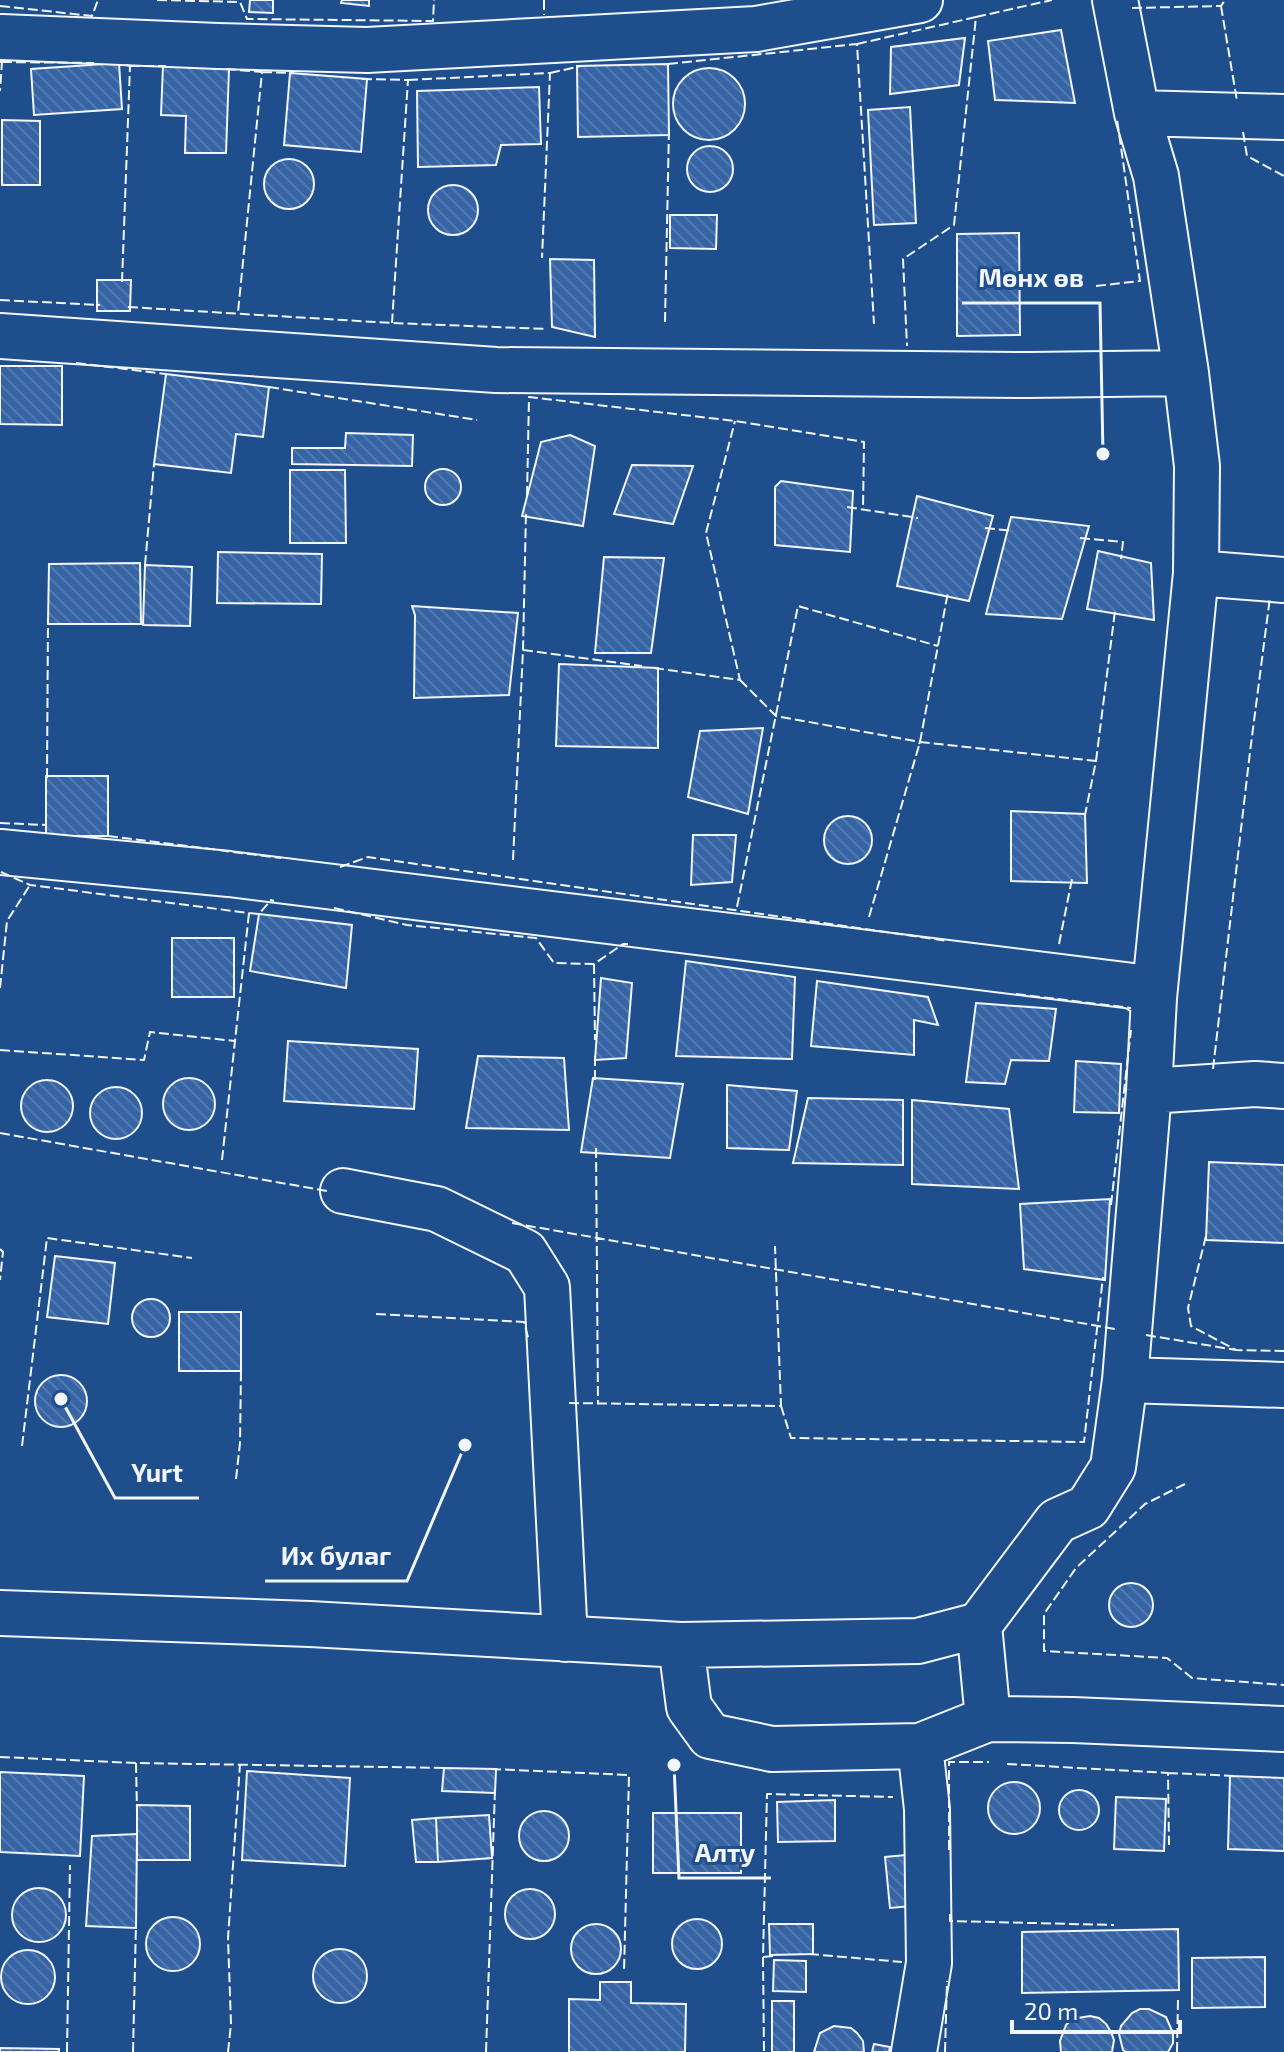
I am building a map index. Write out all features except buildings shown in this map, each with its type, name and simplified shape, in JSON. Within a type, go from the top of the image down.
[{"type":"street","points":[[2,37],[367,50],[756,29],[920,0]]},
{"type":"street","points":[[0,1613],[310,1624],[681,1645],[918,1641],[979,1625],[1057,1521],[1088,1507],[1113,1467],[1125,1380],[1154,998],[1196,573],[1197,466],[1186,373],[1156,176],[1137,113],[1115,0]]},
{"type":"street","points":[[1137,113],[1284,117]]},
{"type":"street","points":[[0,336],[496,370],[1029,375],[1186,373]]},
{"type":"street","points":[[1196,573],[1284,580]]},
{"type":"street","points":[[0,852],[229,874],[1133,986],[1154,998]]},
{"type":"street","points":[[1149,1091],[1255,1084],[1284,1086]]},
{"type":"street","points":[[343,1191],[437,1209],[525,1252],[547,1287],[565,1639]]},
{"type":"street","points":[[1125,1380],[1284,1385]]},
{"type":"street","points":[[979,1625],[988,1719]]},
{"type":"street","points":[[681,1645],[689,1707],[710,1736],[772,1749],[920,1746],[988,1719],[1284,1729]]},
{"type":"street","points":[[914,2052],[929,1963],[927,1809],[920,1746]]},
{"type":"fence","points":[[0,6],[92,16],[98,0]]},
{"type":"fence","points":[[157,0],[240,2],[247,19],[433,21],[434,0]]},
{"type":"fence","points":[[544,0],[544,15]]},
{"type":"fence","points":[[976,17],[1052,0]]},
{"type":"fence","points":[[1132,8],[1221,6],[1225,0]]},
{"type":"fence","points":[[1221,6],[1237,101]]},
{"type":"fence","points":[[857,44],[976,17],[954,225],[903,259],[907,346]]},
{"type":"fence","points":[[668,64],[857,44],[874,324]]},
{"type":"fence","points":[[0,62],[0,91]]},
{"type":"fence","points":[[2,62],[94,63]]},
{"type":"fence","points":[[122,282],[130,66],[126,65]]},
{"type":"fence","points":[[130,66],[166,66]]},
{"type":"fence","points":[[550,73],[581,66]]},
{"type":"fence","points":[[226,69],[262,72],[238,312]]},
{"type":"fence","points":[[262,72],[294,73]]},
{"type":"fence","points":[[408,80],[550,73],[542,258]]},
{"type":"fence","points":[[362,79],[408,80],[392,323]]},
{"type":"fence","points":[[1096,286],[1140,281],[1117,119]]},
{"type":"fence","points":[[665,322],[669,129]]},
{"type":"fence","points":[[1243,132],[1247,156],[1284,176]]},
{"type":"fence","points":[[0,300],[100,305]]},
{"type":"fence","points":[[128,307],[547,329]]},
{"type":"fence","points":[[76,363],[166,374]]},
{"type":"fence","points":[[269,387],[477,420]]},
{"type":"fence","points":[[527,496],[529,397],[735,421],[864,442],[863,510]]},
{"type":"fence","points":[[654,668],[740,680],[706,533],[735,421]]},
{"type":"fence","points":[[145,565],[154,464]]},
{"type":"fence","points":[[847,507],[918,518]]},
{"type":"fence","points":[[513,860],[526,512]]},
{"type":"fence","points":[[985,528],[1013,531]]},
{"type":"fence","points":[[1080,538],[1123,542],[1121,559]]},
{"type":"fence","points":[[920,742],[948,592]]},
{"type":"fence","points":[[1213,1069],[1270,597]]},
{"type":"fence","points":[[737,907],[798,606],[938,646]]},
{"type":"fence","points":[[1096,761],[1115,611]]},
{"type":"fence","points":[[47,778],[48,618]]},
{"type":"fence","points":[[523,650],[642,666]]},
{"type":"fence","points":[[740,680],[776,716],[919,744]]},
{"type":"fence","points":[[869,917],[920,742],[1096,761],[1084,820]]},
{"type":"fence","points":[[0,823],[46,825],[46,822]]},
{"type":"fence","points":[[108,836],[281,858]]},
{"type":"fence","points":[[340,867],[368,857],[948,941]]},
{"type":"fence","points":[[1,872],[30,885],[249,913],[259,914],[271,900],[274,901]]},
{"type":"fence","points":[[1059,944],[1072,879]]},
{"type":"fence","points":[[0,988],[7,921],[30,885]]},
{"type":"fence","points":[[334,908],[407,925],[536,938],[554,963],[594,964],[623,944],[628,944]]},
{"type":"fence","points":[[222,1160],[249,913]]},
{"type":"fence","points":[[594,964],[595,1040]]},
{"type":"fence","points":[[1016,994],[1131,1008]]},
{"type":"fence","points":[[1111,1205],[1131,1030]]},
{"type":"fence","points":[[0,1050],[144,1060],[150,1032],[235,1041]]},
{"type":"fence","points":[[595,1056],[595,1084]]},
{"type":"fence","points":[[0,1133],[327,1191]]},
{"type":"fence","points":[[596,1148],[598,1404]]},
{"type":"fence","points":[[512,1223],[1115,1329]]},
{"type":"fence","points":[[1206,1236],[1188,1308],[1191,1326],[1236,1350],[1284,1351]]},
{"type":"fence","points":[[22,1446],[47,1238],[192,1258]]},
{"type":"fence","points":[[569,1403],[781,1406],[775,1246]]},
{"type":"fence","points":[[0,1249],[3,1252],[0,1280]]},
{"type":"fence","points":[[781,1406],[791,1438],[1084,1442],[1103,1277]]},
{"type":"fence","points":[[376,1314],[524,1322],[529,1341]]},
{"type":"fence","points":[[1146,1335],[1236,1350]]},
{"type":"fence","points":[[236,1479],[241,1371]]},
{"type":"fence","points":[[1185,1484],[1145,1504],[1076,1568],[1044,1614],[1044,1651],[1167,1658],[1192,1678],[1284,1685]]},
{"type":"fence","points":[[0,1757],[136,1763],[447,1768]]},
{"type":"fence","points":[[949,1850],[949,1762],[989,1762]]},
{"type":"fence","points":[[136,1763],[137,1811]]},
{"type":"fence","points":[[228,2052],[231,2024],[228,1938],[240,1764]]},
{"type":"fence","points":[[1007,1764],[1168,1773],[1169,1845]]},
{"type":"fence","points":[[491,1769],[629,1775],[624,1972]]},
{"type":"fence","points":[[1168,1773],[1236,1776]]},
{"type":"fence","points":[[486,2052],[495,1789]]},
{"type":"fence","points":[[773,1956],[763,1957],[767,1794],[893,1797]]},
{"type":"fence","points":[[67,2052],[70,1865]]},
{"type":"fence","points":[[950,1914],[950,1921],[1114,1925]]},
{"type":"fence","points":[[133,2052],[136,1923]]},
{"type":"fence","points":[[809,1954],[902,1962]]},
{"type":"fence","points":[[763,1957],[764,2052]]},
{"type":"fence","points":[[945,2052],[947,1981]]},
{"type":"fence","points":[[1177,2052],[1178,2000]]},
{"type":"place","name":"Мөнх өв","points":[[1103,454]]},
{"type":"place","name":"Yurt","points":[[61,1399]]},
{"type":"place","name":"Их булаг","points":[[465,1445]]},
{"type":"place","name":"Алту","points":[[674,1765]]}]
